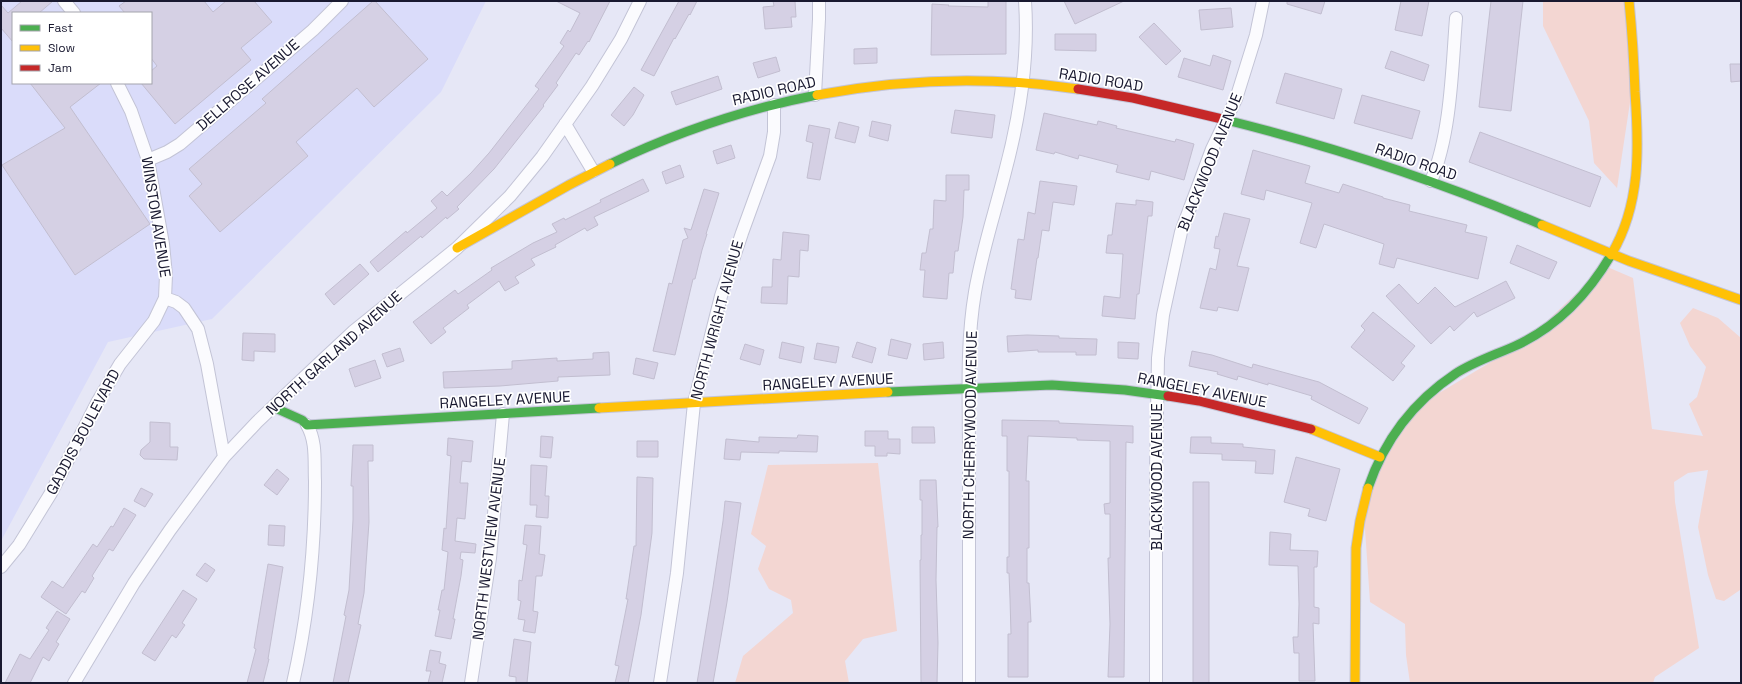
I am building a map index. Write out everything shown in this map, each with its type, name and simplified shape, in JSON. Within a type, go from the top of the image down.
[{"type":"street","points":[[64,1],[73,12]]},
{"type":"street","name":"DELLROSE AVENUE","points":[[148,160],[167,152],[180,144],[313,30],[342,1]]},
{"type":"street","name":"NORTH GARLAND AVENUE","points":[[74,683],[134,583],[170,530],[224,457],[273,407],[354,331],[458,248],[510,196],[566,124],[606,64],[640,1]]},
{"type":"street","points":[[815,95],[819,1]]},
{"type":"street","name":"NORTH CHERRYWOOD AVENUE","points":[[969,683],[968,388],[970,329],[975,292],[985,245],[1015,132],[1027,48],[1025,1]]},
{"type":"street","name":"BLACKWOOD AVENUE","points":[[1156,683],[1158,358],[1163,315],[1181,232],[1212,149],[1239,92],[1256,35],[1263,1]]},
{"type":"street","points":[[1355,683],[1356,548],[1358,530],[1363,500],[1380,457],[1393,435],[1414,408],[1428,394],[1456,373],[1526,341],[1560,318],[1585,293],[1612,254],[1623,232],[1630,210],[1637,161],[1633,40],[1629,1]]},
{"type":"street","points":[[1431,181],[1442,149],[1456,18]]},
{"type":"street","name":"RADIO ROAD","points":[[458,248],[593,171],[671,136],[731,116],[815,95],[887,86],[943,82],[1023,84],[1059,87],[1126,97],[1227,120],[1302,140],[1431,181],[1612,254],[1741,300]]},
{"type":"street","name":"WINSTON AVENUE","points":[[118,84],[131,111],[148,160],[163,244],[166,275],[165,298],[176,302],[184,308],[198,329],[224,457]]},
{"type":"street","name":"NORTH WRIGHT AVENUE","points":[[660,683],[677,573],[694,403],[721,296],[770,156],[774,132],[774,105]]},
{"type":"street","points":[[566,124],[593,171]]},
{"type":"street","name":"GADDIS BOULEVARD","points":[[1,566],[20,545],[47,500],[98,401],[120,364],[154,321],[165,298]]},
{"type":"street","name":"RANGELEY AVENUE","points":[[307,425],[968,388],[1052,385],[1158,394],[1199,401],[1314,430],[1380,457]]},
{"type":"street","points":[[273,407],[302,420],[307,425],[312,434],[314,449],[315,503],[311,576],[300,651],[293,683]]},
{"type":"street","name":"NORTH WESTVIEW AVENUE","points":[[471,683],[490,558],[502,414]]},
{"type":"shaded area","points":[[1,1],[486,1],[441,92],[212,319],[108,342],[1,541]]},
{"type":"shaded area","points":[[1543,1],[1629,1],[1634,76],[1617,188],[1594,163],[1589,121],[1543,26]]},
{"type":"shaded area","points":[[1605,266],[1633,278],[1652,429],[1703,436],[1689,404],[1697,397],[1706,367],[1690,346],[1680,323],[1693,308],[1718,318],[1741,338],[1740,590],[1724,601],[1716,599],[1708,575],[1698,527],[1708,470],[1688,473],[1674,482],[1675,502],[1699,648],[1655,677],[1653,683],[1410,683],[1406,655],[1405,624],[1370,602],[1363,500],[1414,408],[1526,341]]},
{"type":"shaded area","points":[[878,463],[897,631],[863,639],[845,661],[849,683],[735,683],[743,656],[793,613],[791,600],[769,589],[758,569],[766,546],[751,534],[768,465]]},
{"type":"building","points":[[22,1],[53,1],[40,12],[12,12],[12,41],[1,28],[1,5],[8,13]]},
{"type":"building","points":[[126,1],[204,1],[213,12],[226,1],[254,1],[272,22],[241,48],[251,60],[175,124],[142,84],[152,84],[152,70],[157,66],[152,59],[152,12],[124,12],[119,6]]},
{"type":"building","points":[[373,1],[375,1],[428,59],[374,107],[357,88],[296,142],[308,156],[220,232],[189,196],[202,184],[189,169],[266,103],[262,99]]},
{"type":"building","points":[[556,1],[610,1],[589,42],[588,41],[579,55],[576,53],[556,83],[558,85],[543,105],[544,106],[494,169],[457,207],[459,209],[447,219],[446,217],[422,238],[421,236],[378,272],[370,262],[406,231],[407,233],[437,208],[431,201],[442,191],[447,196],[471,173],[489,153],[539,89],[535,86],[564,46],[560,43],[568,30],[570,32],[580,13]]},
{"type":"building","points":[[679,1],[697,1],[690,15],[689,14],[675,39],[674,38],[654,76],[641,70]]},
{"type":"building","points":[[773,1],[795,1],[796,17],[791,17],[792,27],[765,29],[763,7],[774,6]]},
{"type":"building","points":[[988,1],[1006,1],[1006,54],[931,55],[932,4],[988,7]]},
{"type":"building","points":[[1064,1],[1124,1],[1075,24]]},
{"type":"building","points":[[1287,1],[1325,1],[1321,14],[1287,4]]},
{"type":"building","points":[[1401,1],[1429,1],[1422,36],[1395,30]]},
{"type":"building","points":[[1491,1],[1523,1],[1511,111],[1479,107]]},
{"type":"building","points":[[1231,8],[1233,27],[1201,30],[1199,10]]},
{"type":"building","points":[[1154,23],[1181,51],[1166,65],[1139,37]]},
{"type":"building","points":[[1055,34],[1096,34],[1096,51],[1055,50]]},
{"type":"building","points":[[877,48],[877,63],[854,64],[854,49]]},
{"type":"building","points":[[1391,51],[1429,65],[1424,81],[1385,68]]},
{"type":"building","points":[[1213,55],[1231,61],[1223,90],[1178,77],[1184,58],[1210,66]]},
{"type":"building","points":[[776,57],[780,71],[758,78],[753,63]]},
{"type":"building","points":[[1730,64],[1741,64],[1741,81],[1731,82]]},
{"type":"building","points":[[1285,73],[1342,89],[1334,119],[1276,103]]},
{"type":"building","points":[[718,76],[722,89],[676,105],[671,92]]},
{"type":"building","points":[[31,84],[100,84],[70,107],[150,224],[75,275],[2,165],[65,128]]},
{"type":"building","points":[[634,87],[644,95],[633,115],[624,126],[611,115]]},
{"type":"building","points":[[1362,95],[1420,111],[1412,139],[1354,123]]},
{"type":"building","points":[[955,110],[995,115],[992,138],[951,133]]},
{"type":"building","points":[[1044,113],[1097,125],[1098,121],[1117,126],[1116,128],[1175,142],[1176,139],[1194,144],[1184,180],[1151,171],[1149,180],[1116,172],[1118,165],[1079,155],[1078,159],[1055,152],[1054,154],[1036,150]]},
{"type":"building","points":[[872,121],[891,125],[888,141],[869,136]]},
{"type":"building","points":[[839,122],[859,127],[855,143],[835,138]]},
{"type":"building","points":[[809,125],[830,129],[820,180],[807,178],[813,143],[806,141]]},
{"type":"building","points":[[1480,132],[1601,177],[1590,207],[1469,162]]},
{"type":"building","points":[[731,145],[735,158],[717,164],[713,151]]},
{"type":"building","points":[[1253,150],[1310,166],[1305,183],[1339,193],[1343,184],[1383,198],[1410,205],[1409,211],[1467,225],[1465,232],[1487,237],[1478,279],[1397,258],[1394,268],[1379,264],[1384,244],[1324,224],[1316,248],[1300,243],[1312,203],[1266,190],[1264,200],[1241,194]]},
{"type":"building","points":[[680,165],[684,177],[666,184],[662,172]]},
{"type":"building","points":[[946,175],[969,175],[969,190],[964,190],[963,217],[958,251],[955,251],[953,273],[949,273],[947,299],[923,297],[925,270],[920,270],[922,253],[926,253],[930,229],[933,229],[934,200],[946,201]]},
{"type":"building","points":[[643,179],[649,191],[594,217],[598,225],[587,231],[585,228],[555,245],[556,247],[531,259],[535,265],[515,277],[519,283],[505,291],[499,281],[467,305],[469,308],[443,328],[446,332],[431,344],[413,322],[455,290],[458,294],[492,270],[491,268],[533,243],[557,232],[552,224],[564,218],[565,220],[601,202],[600,200]]},
{"type":"building","points":[[1040,181],[1077,186],[1074,205],[1053,202],[1049,231],[1042,230],[1031,300],[1015,298],[1016,290],[1011,289],[1018,239],[1024,240],[1028,212],[1035,214]]},
{"type":"building","points":[[704,189],[719,193],[706,234],[695,279],[693,279],[675,355],[653,351],[669,283],[672,284],[683,240],[688,238],[684,228],[691,230]]},
{"type":"building","points":[[1136,200],[1153,202],[1152,216],[1148,216],[1135,319],[1102,316],[1104,296],[1120,298],[1123,254],[1106,253],[1108,235],[1112,235],[1116,203],[1136,205]]},
{"type":"building","points":[[1224,213],[1250,219],[1237,266],[1249,268],[1238,311],[1218,307],[1217,311],[1200,308],[1210,268],[1216,270],[1220,249],[1214,248],[1216,236],[1218,237]]},
{"type":"building","points":[[783,232],[809,235],[808,251],[800,250],[799,277],[788,276],[787,304],[761,303],[762,287],[772,287],[773,259],[781,260]]},
{"type":"building","points":[[1517,245],[1557,262],[1549,279],[1510,263]]},
{"type":"building","points":[[360,264],[369,274],[334,305],[325,294]]},
{"type":"building","points":[[1506,281],[1515,298],[1477,317],[1474,312],[1454,331],[1450,326],[1431,344],[1386,296],[1399,284],[1418,304],[1435,287],[1455,307]]},
{"type":"building","points":[[1373,312],[1415,346],[1401,363],[1405,366],[1393,381],[1351,347],[1365,330],[1361,326]]},
{"type":"building","points":[[243,333],[275,334],[275,352],[254,351],[254,361],[242,360]]},
{"type":"building","points":[[1027,335],[1097,339],[1096,355],[1076,355],[1076,352],[1038,352],[1038,350],[1008,352],[1007,336]]},
{"type":"building","points":[[891,339],[911,344],[907,359],[888,355]]},
{"type":"building","points":[[782,342],[804,347],[801,363],[779,358]]},
{"type":"building","points":[[857,342],[876,348],[872,363],[852,357]]},
{"type":"building","points":[[943,342],[944,358],[924,360],[923,344]]},
{"type":"building","points":[[1118,342],[1139,343],[1138,359],[1118,358]]},
{"type":"building","points":[[817,343],[839,347],[836,363],[814,359]]},
{"type":"building","points":[[745,344],[764,350],[760,365],[740,359]]},
{"type":"building","points":[[400,348],[404,361],[387,367],[382,354]]},
{"type":"building","points":[[1192,351],[1212,355],[1252,368],[1253,364],[1319,382],[1368,408],[1359,424],[1311,399],[1312,396],[1238,376],[1237,380],[1217,374],[1218,372],[1189,366]]},
{"type":"building","points":[[609,352],[610,375],[558,377],[558,381],[500,386],[444,388],[443,372],[512,369],[512,361],[557,358],[557,361],[593,359],[593,353]]},
{"type":"building","points":[[636,358],[658,363],[654,379],[633,374]]},
{"type":"building","points":[[375,360],[381,378],[355,387],[349,369]]},
{"type":"building","points":[[1002,420],[1059,421],[1059,423],[1133,426],[1133,443],[1126,442],[1124,677],[1108,677],[1110,624],[1108,558],[1110,558],[1110,514],[1105,514],[1104,504],[1110,503],[1110,441],[1028,436],[1026,481],[1029,481],[1029,548],[1027,548],[1027,583],[1029,583],[1031,622],[1028,622],[1028,677],[1008,677],[1008,634],[1011,634],[1009,573],[1007,573],[1007,557],[1009,557],[1009,471],[1007,471],[1007,436],[1002,436]]},
{"type":"building","points":[[150,422],[170,423],[170,447],[178,447],[177,460],[144,459],[140,455],[141,450],[150,442]]},
{"type":"building","points":[[912,427],[934,427],[935,443],[912,443]]},
{"type":"building","points":[[865,431],[888,431],[888,439],[900,439],[900,454],[887,453],[887,456],[875,456],[875,446],[865,446]]},
{"type":"building","points":[[798,435],[818,436],[817,452],[741,452],[740,460],[724,459],[726,439],[759,442],[759,437],[797,438]]},
{"type":"building","points":[[541,436],[553,437],[551,458],[540,457]]},
{"type":"building","points":[[1191,437],[1211,437],[1211,443],[1243,444],[1243,447],[1275,450],[1273,474],[1255,473],[1256,461],[1222,460],[1222,454],[1190,453]]},
{"type":"building","points":[[448,438],[473,441],[471,462],[462,461],[460,483],[468,483],[465,519],[457,518],[455,541],[476,544],[475,553],[461,552],[460,559],[463,560],[451,639],[435,636],[440,610],[438,610],[442,590],[444,590],[448,552],[442,550],[444,528],[446,529],[451,456],[447,455]]},
{"type":"building","points":[[637,441],[658,441],[658,457],[637,457]]},
{"type":"building","points":[[353,445],[373,445],[373,461],[368,461],[369,522],[364,593],[358,624],[361,625],[348,683],[333,683],[346,616],[344,615],[349,590],[353,520],[353,486],[351,486]]},
{"type":"building","points":[[1296,457],[1340,469],[1326,521],[1308,516],[1310,509],[1284,502]]},
{"type":"building","points":[[531,465],[547,466],[545,496],[549,496],[548,518],[536,517],[537,505],[530,505]]},
{"type":"building","points":[[277,469],[289,479],[277,495],[264,485]]},
{"type":"building","points":[[637,477],[653,478],[652,533],[641,615],[628,683],[615,683],[619,666],[615,665],[628,599],[626,599],[634,546],[636,546]]},
{"type":"building","points":[[920,480],[936,480],[938,527],[936,580],[938,643],[937,683],[921,683],[920,560],[922,500],[920,500]]},
{"type":"building","points":[[1193,482],[1209,482],[1209,683],[1193,683]]},
{"type":"building","points":[[141,488],[153,494],[145,507],[134,501]]},
{"type":"building","points":[[725,501],[741,503],[727,602],[713,683],[697,683],[713,587]]},
{"type":"building","points":[[124,508],[136,515],[113,551],[109,549],[92,576],[94,578],[85,593],[82,591],[66,614],[41,597],[52,581],[63,588],[93,544],[97,547],[111,526],[113,527]]},
{"type":"building","points":[[269,525],[285,526],[284,546],[268,545]]},
{"type":"building","points":[[525,525],[541,526],[539,554],[545,555],[542,576],[536,576],[533,611],[538,612],[535,633],[523,631],[525,620],[518,619],[521,601],[518,600],[519,580],[522,581],[527,545],[523,544]]},
{"type":"building","points":[[1270,532],[1291,534],[1290,550],[1318,551],[1317,567],[1314,567],[1314,607],[1319,608],[1319,624],[1313,623],[1315,681],[1299,681],[1299,653],[1294,653],[1293,637],[1298,637],[1298,566],[1269,565]]},
{"type":"building","points":[[205,563],[215,570],[207,582],[196,575]]},
{"type":"building","points":[[268,564],[283,567],[269,659],[263,683],[247,683],[256,649],[254,648]]},
{"type":"building","points":[[183,590],[197,599],[182,623],[185,625],[176,638],[172,635],[155,661],[142,653]]},
{"type":"building","points":[[57,611],[70,619],[56,642],[59,644],[49,661],[43,657],[30,683],[5,683],[20,654],[30,659],[49,630],[46,628]]},
{"type":"building","points":[[514,639],[531,642],[527,683],[516,683],[516,677],[509,676]]},
{"type":"building","points":[[430,650],[441,652],[439,663],[446,665],[442,683],[428,683],[431,671],[426,671]]},
{"type":"traffic: fast","points":[[610,164],[635,152],[712,123],[764,107],[817,95]]},
{"type":"traffic: fast","points":[[1222,119],[1304,141],[1424,179],[1542,225]]},
{"type":"traffic: fast","points":[[1368,488],[1382,454],[1391,439],[1413,410],[1426,397],[1455,374],[1477,362],[1530,338],[1558,319],[1582,296],[1611,255]]},
{"type":"traffic: fast","points":[[888,392],[1052,385],[1125,390],[1168,396]]},
{"type":"traffic: fast","points":[[273,407],[302,420],[307,425],[599,408]]},
{"type":"traffic: slow","points":[[1611,255],[1621,236],[1628,216],[1636,176],[1637,134],[1633,46],[1629,1]]},
{"type":"traffic: slow","points":[[817,95],[882,85],[947,81],[1013,82],[1078,89]]},
{"type":"traffic: slow","points":[[457,248],[569,185],[610,164]]},
{"type":"traffic: slow","points":[[1542,225],[1629,261],[1741,300]]},
{"type":"traffic: slow","points":[[599,408],[888,392]]},
{"type":"traffic: slow","points":[[1311,429],[1380,457]]},
{"type":"traffic: slow","points":[[1355,683],[1356,548],[1360,521],[1368,488]]},
{"type":"traffic: jam","points":[[1078,89],[1133,98],[1222,119]]},
{"type":"traffic: jam","points":[[1168,396],[1199,401],[1311,429]]}]
